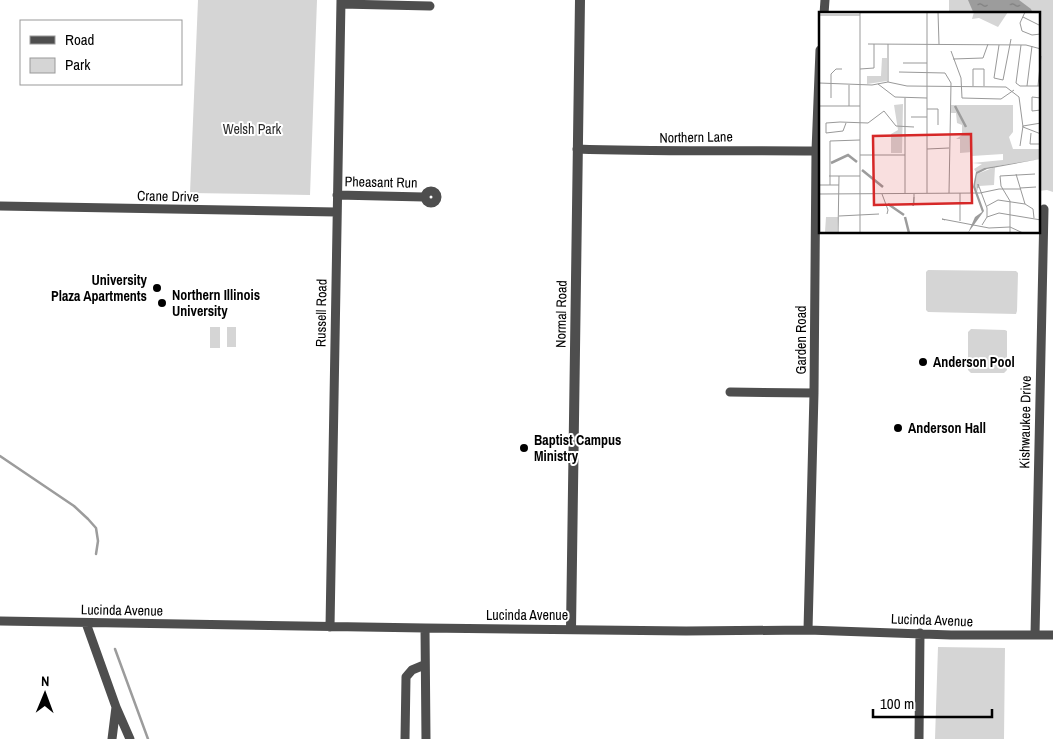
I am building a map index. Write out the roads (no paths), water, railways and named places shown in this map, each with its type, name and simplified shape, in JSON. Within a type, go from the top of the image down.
[{"type":"street","name":"Normal Road","points":[[571,629],[580,0]]},
{"type":"street","points":[[341,2],[430,6]]},
{"type":"street","name":"Russell Road","points":[[330,627],[336,195],[341,2]]},
{"type":"street","name":"Garden Road","points":[[808,630],[819,75]]},
{"type":"street","name":"Northern Lane","points":[[577,149],[816,151]]},
{"type":"street","name":"Pheasant Run","points":[[336,195],[424,196]]},
{"type":"street","name":"Crane Drive","points":[[0,206],[336,212]]},
{"type":"street","name":"Kishwaukee Drive","points":[[1035,635],[1044,208]]},
{"type":"street","points":[[730,392],[814,393]]},
{"type":"street","name":"Lucinda Avenue","points":[[0,621],[678,631],[808,630],[1053,635]]},
{"type":"street","points":[[86,623],[116,707],[130,739]]},
{"type":"street","points":[[425,628],[426,739]]},
{"type":"street","points":[[919,739],[920,633]]},
{"type":"street","points":[[405,739],[406,677],[412,670],[424,665]]},
{"type":"street","points":[[112,739],[116,707]]},
{"type":"water","points":[[968,0],[1019,0],[1032,12],[973,12]]},
{"type":"waterway","points":[[0,456],[74,506],[88,519],[96,528],[98,541],[96,554]]},
{"type":"waterway","points":[[115,649],[148,739]]},
{"type":"place","name":"University Plaza Apartments","points":[[157,288]]},
{"type":"place","name":"Northern Illinois University","points":[[162,303]]},
{"type":"place","name":"Anderson Pool","points":[[923,362]]},
{"type":"place","name":"Anderson Hall","points":[[898,428]]},
{"type":"place","name":"Baptist Campus Ministry","points":[[524,448]]},
{"type":"park label","name":"Welsh Park","points":[[252,129]]}]
